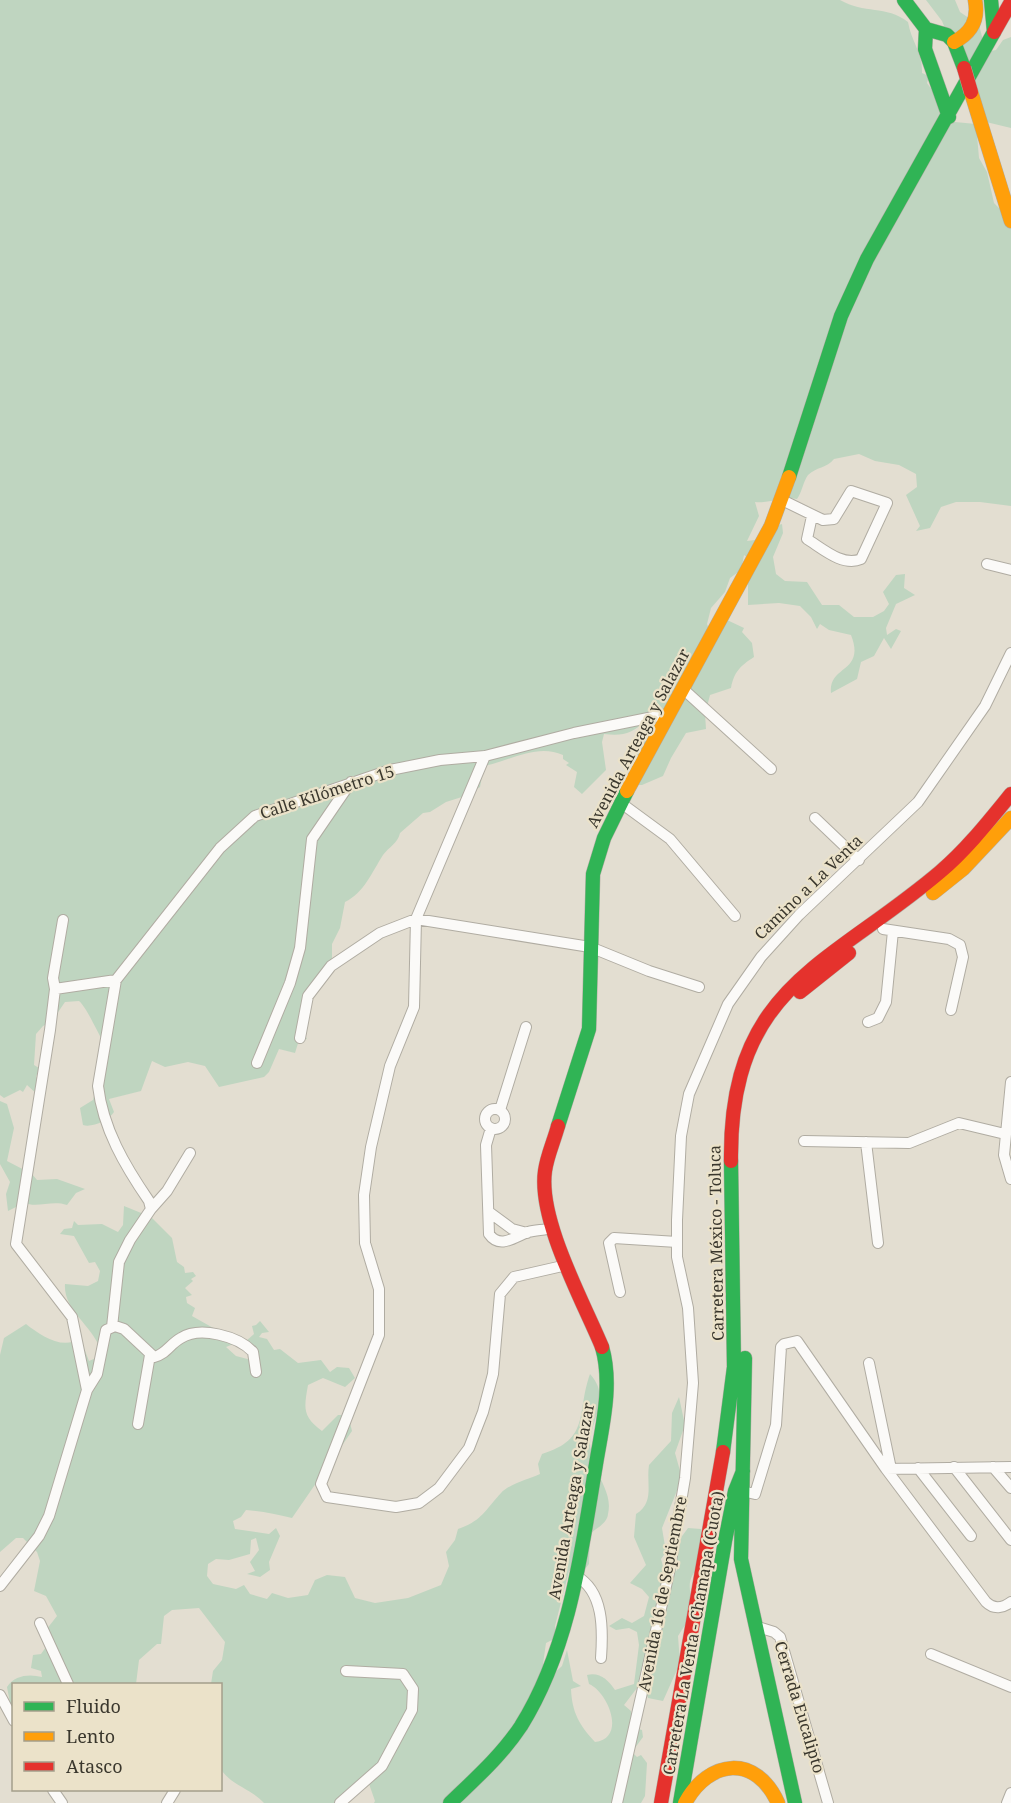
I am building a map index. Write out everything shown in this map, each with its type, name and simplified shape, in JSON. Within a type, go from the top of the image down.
[{"type":"main road","points":[[904,0],[915,5],[926,29],[925,49],[949,117]]},
{"type":"main road","points":[[954,42],[969,32],[975,23],[975,0]]},
{"type":"main road","points":[[991,0],[994,32]]},
{"type":"main road","name":"Avenida Arteaga y Salazar","points":[[450,1803],[521,1726],[549,1674],[565,1625],[576,1576],[606,1393],[599,1336],[552,1228],[545,1172],[589,1029],[590,946],[595,865],[604,838],[621,803],[782,500],[841,315],[867,259],[949,117],[1011,2]]},
{"type":"main road","points":[[926,29],[947,35],[954,42],[1011,220]]},
{"type":"main road","name":"Carretera México - Toluca","points":[[661,1803],[682,1695],[729,1413],[734,1367],[731,1131],[733,1106],[744,1058],[764,1018],[787,989],[818,960],[943,870],[1011,794]]},
{"type":"main road","name":"Carretera México - Toluca","points":[[797,1803],[791,1788],[741,1559],[745,1325],[742,1135],[748,1084],[762,1048],[788,1004],[831,966],[888,930],[955,876],[1011,818]]},
{"type":"main road","name":"Carretera La Venta - Chamapa (Cuota)","points":[[680,1803],[725,1541],[735,1491],[743,1471]]},
{"type":"main road","points":[[685,1803],[693,1788],[710,1773],[728,1768],[746,1769],[760,1776],[774,1791],[778,1803]]},
{"type":"street","points":[[782,500],[823,520],[834,519],[851,491],[887,503],[861,559],[853,563],[843,561],[807,539],[812,516]]},
{"type":"street","points":[[987,564],[1011,570]]},
{"type":"street","name":"Camino a La Venta","points":[[693,1383],[688,1308],[679,1272],[676,1242],[681,1136],[689,1095],[702,1060],[728,1004],[761,957],[785,930],[918,802],[985,706],[1011,653]]},
{"type":"street","points":[[682,688],[771,769]]},
{"type":"street","name":"Calle Kilómetro 15","points":[[116,980],[220,848],[255,816],[390,770],[440,760],[485,756],[574,733],[668,714]]},
{"type":"street","points":[[485,756],[416,919],[414,1006],[390,1066],[371,1148],[364,1194],[365,1243],[379,1289],[379,1335],[321,1484],[327,1497],[396,1507],[418,1503],[439,1488],[469,1448],[483,1412],[493,1374],[500,1294],[514,1277],[567,1265]]},
{"type":"street","points":[[257,1063],[290,983],[300,948],[312,839],[351,782]]},
{"type":"street","points":[[621,803],[670,839],[735,916]]},
{"type":"street","points":[[815,818],[859,860]]},
{"type":"street","points":[[300,1038],[308,996],[331,966],[381,933],[416,919],[590,946],[649,971],[699,987]]},
{"type":"street","points":[[63,920],[53,978],[55,989],[50,1030],[16,1244],[72,1317],[87,1390]]},
{"type":"street","points":[[868,1022],[878,1018],[886,1002],[888,930],[949,939],[961,947],[963,957],[951,1010]]},
{"type":"street","points":[[55,989],[116,980],[98,1086],[99,1098],[119,1154],[149,1201],[151,1209]]},
{"type":"street","points":[[526,1027],[500,1110],[505,1119],[504,1124],[501,1128],[491,1128],[486,1145],[488,1226],[492,1238],[503,1241],[514,1240],[527,1233],[552,1228]]},
{"type":"street","points":[[1011,1082],[1004,1155],[1011,1179]]},
{"type":"street","points":[[804,1140],[909,1143],[959,1123],[1005,1134]]},
{"type":"street","points":[[866,1142],[878,1243]]},
{"type":"street","points":[[0,1586],[39,1536],[49,1516],[87,1390],[97,1374],[106,1333],[111,1327],[119,1262],[130,1240],[151,1209],[167,1191],[190,1153]]},
{"type":"street","points":[[489,1212],[513,1229],[527,1233]]},
{"type":"street","points":[[620,1292],[609,1243],[614,1238],[676,1242]]},
{"type":"street","points":[[111,1327],[124,1329],[150,1355],[160,1355],[182,1337],[193,1333],[224,1336],[249,1347],[255,1355],[256,1372]]},
{"type":"street","points":[[742,1491],[755,1494],[776,1425],[781,1347],[789,1342],[800,1343],[888,1469],[986,1602],[990,1606],[1000,1608],[1011,1602]]},
{"type":"street","points":[[138,1424],[150,1355]]},
{"type":"street","points":[[869,1363],[888,1469]]},
{"type":"street","name":"Avenida 16 de Septiembre","points":[[617,1803],[669,1573],[685,1478],[693,1383]]},
{"type":"street","points":[[954,1467],[1011,1540]]},
{"type":"street","points":[[993,1467],[1011,1488]]},
{"type":"street","points":[[888,1469],[1011,1467]]},
{"type":"street","points":[[918,1468],[971,1536]]},
{"type":"street","points":[[576,1576],[586,1581],[604,1621],[601,1658]]},
{"type":"street","points":[[40,1623],[68,1683]]},
{"type":"street","name":"Cerrada Eucalipto","points":[[755,1626],[780,1636],[828,1803]]},
{"type":"street","points":[[931,1654],[1011,1687]]},
{"type":"street","points":[[340,1803],[382,1766],[412,1710],[414,1689],[403,1674],[346,1671]]},
{"type":"street","points":[[0,1695],[12,1717]]},
{"type":"street","points":[[1007,1803],[1011,1793]]},
{"type":"green space","points":[[0,0],[840,0],[858,7],[883,11],[900,17],[908,22],[921,59],[922,73],[929,76],[927,83],[955,122],[976,124],[979,158],[987,172],[994,203],[1001,210],[1011,207],[1011,506],[956,502],[941,507],[930,528],[916,531],[920,526],[906,495],[917,487],[916,474],[899,465],[875,461],[859,454],[834,459],[811,472],[797,499],[755,502],[759,516],[747,541],[763,539],[766,529],[782,524],[783,533],[773,557],[776,574],[785,581],[807,582],[822,605],[839,605],[854,617],[873,617],[884,611],[889,604],[883,592],[896,575],[905,574],[904,588],[915,595],[896,604],[886,628],[887,635],[896,629],[901,631],[891,649],[884,638],[874,656],[861,662],[857,679],[831,693],[835,677],[854,656],[851,635],[829,630],[820,624],[817,629],[811,617],[800,606],[779,603],[748,605],[748,558],[744,555],[741,570],[730,578],[725,592],[711,608],[707,624],[710,632],[727,620],[744,628],[742,632],[752,643],[754,657],[738,670],[731,688],[710,695],[705,714],[706,729],[686,733],[663,776],[642,785],[631,785],[637,769],[636,746],[642,739],[655,738],[658,722],[646,720],[627,733],[604,734],[602,742],[606,770],[582,794],[574,787],[577,772],[566,765],[569,763],[563,759],[563,755],[553,752],[523,754],[484,766],[480,787],[430,812],[423,813],[400,833],[362,888],[345,902],[340,928],[332,944],[332,960],[308,1005],[308,1026],[302,1029],[307,1039],[299,1040],[295,1053],[279,1049],[269,1072],[264,1077],[219,1087],[205,1066],[188,1062],[165,1067],[152,1061],[141,1091],[109,1099],[114,1112],[112,1115],[95,1124],[83,1125],[80,1108],[93,1100],[103,1041],[82,1004],[79,1001],[65,1002],[52,1021],[36,1034],[34,1065],[39,1068],[36,1077],[40,1080],[36,1082],[39,1096],[27,1085],[23,1092],[20,1090],[4,1098],[0,1095]]},
{"type":"green space","points":[[926,0],[955,0],[960,12],[979,25],[986,52],[996,50],[1003,40],[1011,37],[1011,128],[982,121],[942,21]]},
{"type":"green space","points":[[0,1101],[7,1104],[14,1128],[7,1161],[32,1174],[37,1180],[57,1179],[85,1189],[76,1193],[67,1205],[24,1203],[8,1211],[6,1194],[10,1182],[0,1164]]},
{"type":"green space","points":[[124,1206],[151,1217],[172,1238],[177,1262],[184,1267],[185,1273],[193,1272],[196,1276],[185,1288],[192,1295],[186,1297],[187,1303],[195,1308],[192,1316],[215,1329],[215,1339],[236,1343],[226,1347],[236,1356],[255,1361],[245,1342],[254,1334],[252,1326],[260,1321],[269,1332],[262,1333],[259,1337],[267,1339],[274,1350],[280,1349],[298,1363],[321,1360],[330,1372],[337,1367],[349,1368],[355,1378],[345,1387],[323,1378],[308,1385],[305,1406],[315,1426],[322,1431],[338,1415],[348,1415],[352,1431],[292,1518],[246,1510],[241,1517],[233,1521],[235,1529],[269,1534],[276,1528],[280,1536],[269,1562],[270,1570],[260,1577],[247,1574],[255,1571],[250,1562],[259,1550],[256,1538],[251,1540],[250,1554],[229,1560],[216,1559],[208,1564],[207,1576],[213,1584],[236,1589],[244,1585],[250,1594],[267,1599],[272,1593],[288,1598],[308,1595],[315,1580],[327,1575],[345,1577],[355,1598],[375,1603],[408,1598],[441,1585],[449,1566],[446,1552],[455,1540],[458,1529],[478,1519],[505,1490],[540,1474],[538,1464],[542,1454],[558,1448],[575,1432],[590,1374],[596,1383],[600,1400],[590,1446],[596,1468],[608,1496],[609,1508],[603,1523],[590,1534],[589,1564],[585,1569],[569,1571],[555,1626],[556,1638],[546,1643],[543,1664],[550,1677],[562,1666],[567,1650],[573,1681],[581,1686],[571,1689],[573,1705],[581,1724],[595,1742],[605,1739],[610,1732],[611,1714],[602,1696],[589,1684],[587,1675],[592,1674],[603,1678],[615,1690],[634,1684],[639,1645],[637,1632],[629,1628],[616,1630],[609,1626],[622,1618],[632,1623],[644,1616],[649,1597],[642,1589],[630,1583],[646,1565],[634,1537],[636,1514],[646,1504],[648,1498],[649,1465],[671,1441],[672,1413],[679,1397],[685,1425],[675,1453],[682,1478],[662,1528],[666,1552],[661,1559],[664,1570],[669,1566],[677,1571],[677,1543],[688,1528],[701,1529],[702,1564],[691,1580],[690,1591],[694,1611],[678,1636],[680,1663],[663,1701],[648,1698],[645,1690],[637,1688],[624,1705],[631,1711],[631,1727],[642,1730],[643,1737],[632,1752],[637,1757],[641,1755],[647,1763],[645,1796],[641,1803],[374,1803],[368,1781],[345,1803],[264,1803],[230,1779],[222,1770],[222,1683],[211,1683],[213,1671],[222,1660],[225,1642],[199,1608],[172,1610],[164,1616],[161,1644],[157,1644],[139,1660],[136,1683],[12,1683],[12,1714],[7,1687],[14,1680],[23,1676],[42,1677],[41,1671],[31,1668],[33,1655],[41,1654],[46,1647],[46,1630],[57,1616],[46,1596],[34,1591],[40,1561],[37,1552],[23,1538],[16,1538],[0,1552],[0,1355],[4,1338],[26,1324],[45,1337],[59,1342],[73,1342],[80,1338],[89,1361],[96,1358],[100,1348],[68,1301],[65,1284],[88,1286],[98,1281],[100,1271],[95,1262],[89,1263],[74,1236],[60,1234],[64,1229],[72,1228],[74,1221],[78,1225],[102,1224],[118,1232],[123,1225]]},
{"type":"traffic: fast","points":[[904,0],[926,29],[947,35],[954,42],[964,68]]},
{"type":"traffic: fast","points":[[789,477],[841,316],[867,259],[994,32],[991,0]]},
{"type":"traffic: fast","points":[[926,29],[925,49],[949,117]]},
{"type":"traffic: fast","points":[[558,1126],[589,1029],[593,874],[604,838],[627,791]]},
{"type":"traffic: fast","points":[[723,1452],[734,1367],[731,1161]]},
{"type":"traffic: fast","points":[[450,1803],[514,1737],[538,1696],[562,1632],[579,1566],[603,1421],[607,1376],[602,1347]]},
{"type":"traffic: fast","points":[[745,1358],[741,1559],[795,1803]]},
{"type":"traffic: fast","points":[[680,1803],[725,1541],[735,1491],[743,1471]]},
{"type":"traffic: slow","points":[[954,42],[969,30],[975,20],[975,0]]},
{"type":"traffic: slow","points":[[971,92],[1011,221]]},
{"type":"traffic: slow","points":[[627,791],[771,526],[789,477]]},
{"type":"traffic: slow","points":[[933,893],[963,869],[1011,818]]},
{"type":"traffic: slow","points":[[685,1803],[695,1788],[707,1778],[719,1771],[732,1768],[745,1770],[758,1776],[769,1787],[778,1803]]},
{"type":"traffic: jam","points":[[994,32],[1011,2]]},
{"type":"traffic: jam","points":[[964,68],[971,92]]},
{"type":"traffic: jam","points":[[731,1161],[735,1102],[747,1055],[767,1018],[793,986],[824,959],[899,905],[950,863],[1011,794]]},
{"type":"traffic: jam","points":[[800,992],[849,953]]},
{"type":"traffic: jam","points":[[558,1126],[545,1171],[548,1213],[564,1260],[602,1347]]},
{"type":"traffic: jam","points":[[661,1803],[723,1452]]}]
